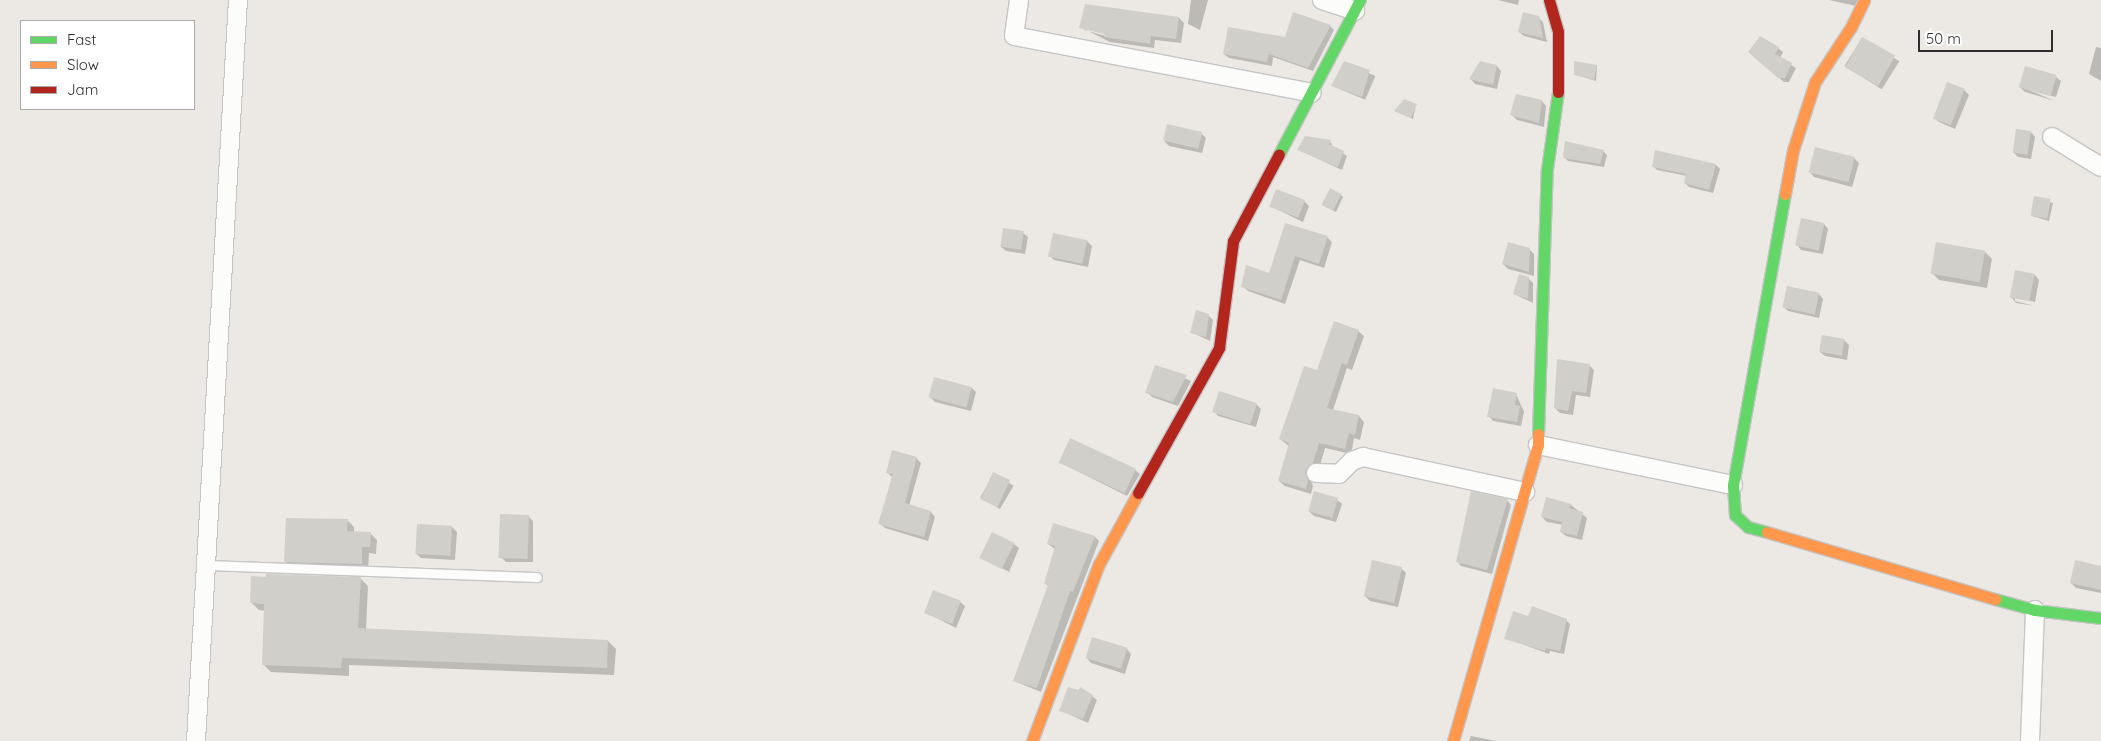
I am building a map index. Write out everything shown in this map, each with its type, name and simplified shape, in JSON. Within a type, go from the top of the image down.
[{"type":"street","points":[[196,741],[204,565],[238,0]]},
{"type":"street","points":[[1019,0],[1014,36],[1312,93]]},
{"type":"street","points":[[1032,741],[1099,564],[1219,348],[1233,241],[1357,5],[1322,0]]},
{"type":"street","points":[[1453,741],[1538,445],[1546,169],[1560,77],[1558,32],[1549,0]]},
{"type":"street","points":[[1864,0],[1852,27],[1814,82],[1793,150],[1733,485],[1735,515],[1748,527],[2035,610],[2101,618]]},
{"type":"street","points":[[2052,137],[2101,167]]},
{"type":"street","points":[[1538,445],[1733,485]]},
{"type":"street","points":[[1316,473],[1339,474],[1352,461],[1363,457],[1525,492]]},
{"type":"street","points":[[2030,741],[2035,610]]},
{"type":"lane","points":[[204,565],[537,578]]},
{"type":"building","points":[[1085,4],[1179,17],[1176,39],[1151,36],[1150,44],[1104,37],[1104,34],[1079,28]]},
{"type":"building","points":[[1293,12],[1331,25],[1308,68],[1269,54],[1267,62],[1223,54],[1228,27],[1285,37]]},
{"type":"building","points":[[1523,12],[1539,16],[1543,38],[1518,32]]},
{"type":"building","points":[[1760,36],[1779,47],[1775,54],[1792,63],[1785,78],[1778,78],[1748,52]]},
{"type":"building","points":[[1862,37],[1895,55],[1878,86],[1845,68]]},
{"type":"building","points":[[1344,61],[1370,70],[1362,97],[1331,86]]},
{"type":"building","points":[[1480,61],[1497,65],[1493,85],[1469,79]]},
{"type":"building","points":[[1574,61],[1597,65],[1594,80],[1574,75]]},
{"type":"building","points":[[2025,66],[2057,75],[2051,96],[2019,87]]},
{"type":"building","points":[[1947,82],[1965,89],[1951,125],[1933,118]]},
{"type":"building","points":[[1516,94],[1542,100],[1539,123],[1510,115]]},
{"type":"building","points":[[1404,99],[1417,104],[1411,118],[1394,111]]},
{"type":"building","points":[[1167,124],[1202,132],[1198,149],[1163,141]]},
{"type":"building","points":[[2016,129],[2031,131],[2028,155],[2013,153]]},
{"type":"building","points":[[1305,136],[1331,140],[1329,144],[1344,151],[1338,167],[1297,150]]},
{"type":"building","points":[[1565,141],[1604,150],[1600,164],[1563,158]]},
{"type":"building","points":[[1815,147],[1855,157],[1848,182],[1809,172]]},
{"type":"building","points":[[1655,150],[1716,164],[1709,190],[1684,183],[1686,174],[1652,167]]},
{"type":"building","points":[[1330,188],[1342,194],[1333,211],[1321,205]]},
{"type":"building","points":[[1276,189],[1305,200],[1298,218],[1269,207]]},
{"type":"building","points":[[2034,196],[2051,199],[2047,219],[2031,216]]},
{"type":"building","points":[[1801,218],[1824,223],[1819,250],[1795,245]]},
{"type":"building","points":[[1285,223],[1328,236],[1319,264],[1295,256],[1281,300],[1241,287],[1246,265],[1269,273]]},
{"type":"building","points":[[1003,228],[1024,231],[1021,250],[1000,247]]},
{"type":"building","points":[[1053,233],[1087,240],[1082,264],[1048,256]]},
{"type":"building","points":[[1508,242],[1530,248],[1529,272],[1502,264]]},
{"type":"building","points":[[1936,242],[1985,251],[1980,282],[1930,274]]},
{"type":"building","points":[[2015,270],[2035,274],[2029,301],[2010,297]]},
{"type":"building","points":[[1519,274],[1529,277],[1528,299],[1513,294]]},
{"type":"building","points":[[1787,286],[1819,293],[1815,314],[1782,308]]},
{"type":"building","points":[[1196,310],[1209,314],[1206,337],[1190,333]]},
{"type":"building","points":[[1334,321],[1359,330],[1347,365],[1342,363],[1327,408],[1359,415],[1355,435],[1349,433],[1345,449],[1319,443],[1313,463],[1305,472],[1308,480],[1306,489],[1278,481],[1289,443],[1279,439],[1304,366],[1317,370]]},
{"type":"building","points":[[1822,335],[1845,339],[1842,356],[1819,352]]},
{"type":"building","points":[[1557,359],[1590,364],[1586,393],[1572,391],[1568,411],[1554,408]]},
{"type":"building","points":[[1155,365],[1187,375],[1173,402],[1145,393]]},
{"type":"building","points":[[934,377],[972,387],[966,407],[929,397]]},
{"type":"building","points":[[1493,388],[1517,393],[1515,405],[1520,406],[1517,422],[1487,417]]},
{"type":"building","points":[[1219,391],[1257,403],[1250,424],[1212,412]]},
{"type":"building","points":[[1070,438],[1136,469],[1125,493],[1059,462]]},
{"type":"building","points":[[892,450],[917,457],[905,503],[931,511],[924,537],[878,524],[893,474],[886,473]]},
{"type":"building","points":[[993,472],[1010,480],[998,507],[980,499]]},
{"type":"building","points":[[1314,491],[1338,498],[1332,518],[1308,511]]},
{"type":"building","points":[[1471,491],[1508,499],[1487,570],[1456,562]]},
{"type":"building","points":[[1546,497],[1572,504],[1569,508],[1583,512],[1577,536],[1560,532],[1562,522],[1541,517]]},
{"type":"building","points":[[500,514],[529,515],[527,559],[498,558]]},
{"type":"building","points":[[286,518],[348,519],[347,531],[371,532],[370,547],[362,547],[362,564],[284,562]]},
{"type":"building","points":[[1053,523],[1095,536],[1073,592],[1070,591],[1037,688],[1013,681],[1048,585],[1044,584],[1055,546],[1047,544]]},
{"type":"building","points":[[417,524],[452,526],[450,556],[415,554]]},
{"type":"building","points":[[992,532],[1014,543],[1002,569],[979,558]]},
{"type":"building","points":[[1372,560],[1402,567],[1394,603],[1364,596]]},
{"type":"building","points":[[2075,560],[2101,566],[2101,590],[2070,583]]},
{"type":"building","points":[[266,574],[361,577],[358,628],[608,640],[607,668],[342,658],[341,668],[262,665],[264,604],[250,603],[251,576],[266,577]]},
{"type":"building","points":[[933,590],[961,601],[952,624],[924,613]]},
{"type":"building","points":[[1532,606],[1567,619],[1560,651],[1546,648],[1545,651],[1504,639],[1513,611],[1528,616]]},
{"type":"building","points":[[1092,637],[1127,648],[1121,669],[1086,658]]},
{"type":"building","points":[[1068,687],[1079,690],[1080,687],[1093,695],[1083,719],[1059,711]]},
{"type":"traffic: fast","points":[[1279,154],[1360,0]]},
{"type":"traffic: fast","points":[[1538,434],[1547,169],[1558,92]]},
{"type":"traffic: fast","points":[[1767,532],[1748,527],[1735,515],[1733,485],[1785,194]]},
{"type":"traffic: fast","points":[[1995,599],[2035,610],[2101,618]]},
{"type":"traffic: slow","points":[[1785,194],[1793,150],[1815,82],[1851,27],[1864,0]]},
{"type":"traffic: slow","points":[[1453,741],[1538,445],[1538,434]]},
{"type":"traffic: slow","points":[[1032,741],[1099,564],[1138,493]]},
{"type":"traffic: slow","points":[[1767,532],[1995,599]]},
{"type":"traffic: jam","points":[[1549,0],[1558,32],[1558,92]]},
{"type":"traffic: jam","points":[[1138,493],[1219,348],[1233,241],[1279,154]]}]
